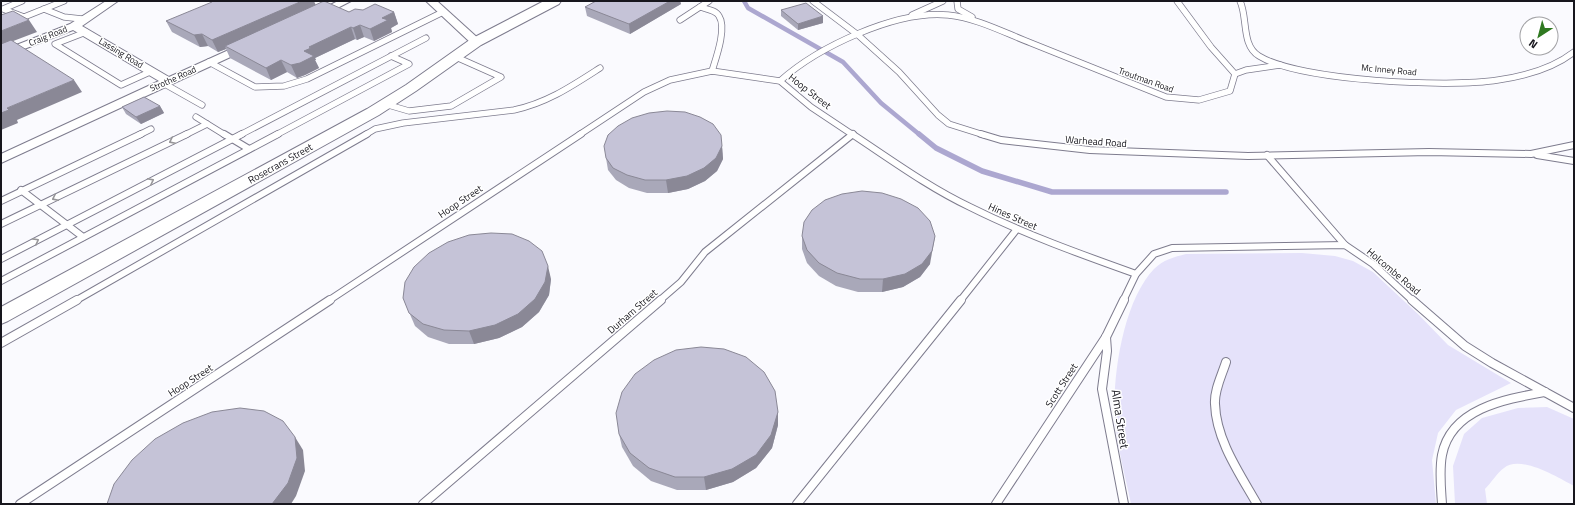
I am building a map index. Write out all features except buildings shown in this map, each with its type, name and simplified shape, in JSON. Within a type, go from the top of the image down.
[{"type":"street","name":"Craig Road","points":[[1,55],[78,22],[113,1]]},
{"type":"street","points":[[303,20],[346,1]]},
{"type":"street","points":[[431,1],[476,42]]},
{"type":"street","name":"Rosecrans Street","points":[[1,316],[386,104],[476,42],[554,1]]},
{"type":"street","name":"Lassing Road","points":[[78,22],[86,32],[152,72],[165,82]]},
{"type":"street","name":"Strothe Road","points":[[1,159],[165,82],[260,40]]},
{"type":"lane","points":[[22,1],[3,9],[24,17],[64,1]]},
{"type":"lane","points":[[680,20],[709,1]]},
{"type":"lane","name":"Warhead Road","points":[[814,1],[858,35],[899,72],[938,115],[950,124],[1001,140],[1090,150],[1268,155],[1429,152],[1531,154]]},
{"type":"lane","name":"Troutman Road","points":[[780,81],[808,59],[823,51],[858,35],[905,19],[943,1]]},
{"type":"lane","name":"Troutman Road","points":[[957,1],[958,9],[978,22]]},
{"type":"lane","points":[[1177,1],[1211,47],[1235,74],[1246,70],[1281,64]]},
{"type":"lane","name":"Mc Inney Road","points":[[1240,1],[1246,10],[1249,45],[1259,56],[1281,64],[1316,72],[1408,82],[1486,82],[1524,76],[1567,58],[1574,52]]},
{"type":"lane","points":[[700,6],[715,12],[720,17],[721,26],[717,58],[712,71]]},
{"type":"lane","points":[[44,9],[78,22]]},
{"type":"lane","points":[[209,62],[255,87],[284,86],[307,79],[443,12]]},
{"type":"lane","points":[[8,16],[14,14]]},
{"type":"lane","name":"Troutman Road","points":[[905,19],[937,15],[961,17],[978,22],[1166,97],[1184,101],[1202,101],[1230,91],[1235,74]]},
{"type":"lane","points":[[86,32],[55,44],[122,85],[152,72]]},
{"type":"lane","points":[[1,259],[426,38]]},
{"type":"lane","points":[[1,281],[409,64],[391,56]]},
{"type":"lane","points":[[386,104],[409,111],[451,106],[501,77],[456,57]]},
{"type":"lane","points":[[1,343],[376,129],[403,123],[514,110],[532,106],[559,94],[600,68]]},
{"type":"lane","name":"Hoop Street","points":[[20,504],[644,92],[670,80],[712,71],[780,81],[811,106],[853,134]]},
{"type":"lane","points":[[165,82],[202,105]]},
{"type":"lane","points":[[196,117],[249,149]]},
{"type":"lane","points":[[1,224],[207,124]]},
{"type":"lane","points":[[1,201],[151,129]]},
{"type":"lane","name":"Hines Street","points":[[853,134],[925,182],[969,207],[1017,230],[1136,274]]},
{"type":"lane","name":"Durham Street","points":[[423,504],[681,282],[705,252],[853,134]]},
{"type":"lane","points":[[1531,154],[1574,146]]},
{"type":"lane","points":[[1531,154],[1574,161]]},
{"type":"lane","name":"Holcombe Road","points":[[1268,155],[1345,245],[1373,264],[1447,332],[1465,346],[1574,408]]},
{"type":"lane","points":[[22,190],[83,237]]},
{"type":"lane","points":[[797,504],[1017,230]]},
{"type":"lane","points":[[1136,274],[1154,254],[1172,248],[1345,245]]},
{"type":"lane","name":"Scott Street","points":[[996,504],[1106,337],[1136,274]]},
{"type":"lane","name":"Alma Street","points":[[1106,337],[1107,351],[1102,389],[1124,504]]},
{"type":"lane","points":[[1226,362],[1215,403],[1218,420],[1239,472],[1257,504]]},
{"type":"lane","points":[[1442,504],[1441,474],[1443,449],[1452,432],[1469,414],[1493,404],[1545,392]]},
{"type":"shaded area","points":[[1302,253],[1335,256],[1353,261],[1373,272],[1419,315],[1448,345],[1511,383],[1456,410],[1438,433],[1432,460],[1436,504],[1131,504],[1117,438],[1115,390],[1117,368],[1126,323],[1143,284],[1154,269],[1161,263],[1186,254]]},
{"type":"shaded area","points":[[1547,407],[1574,419],[1574,486],[1549,473],[1529,465],[1511,464],[1501,470],[1485,489],[1487,504],[1455,504],[1453,466],[1464,434],[1482,418],[1518,408]]},
{"type":"waterway","points":[[744,1],[748,8],[843,62],[881,103],[920,135]]},
{"type":"waterway","points":[[919,134],[936,148],[982,171],[1052,192],[1226,192]]}]
